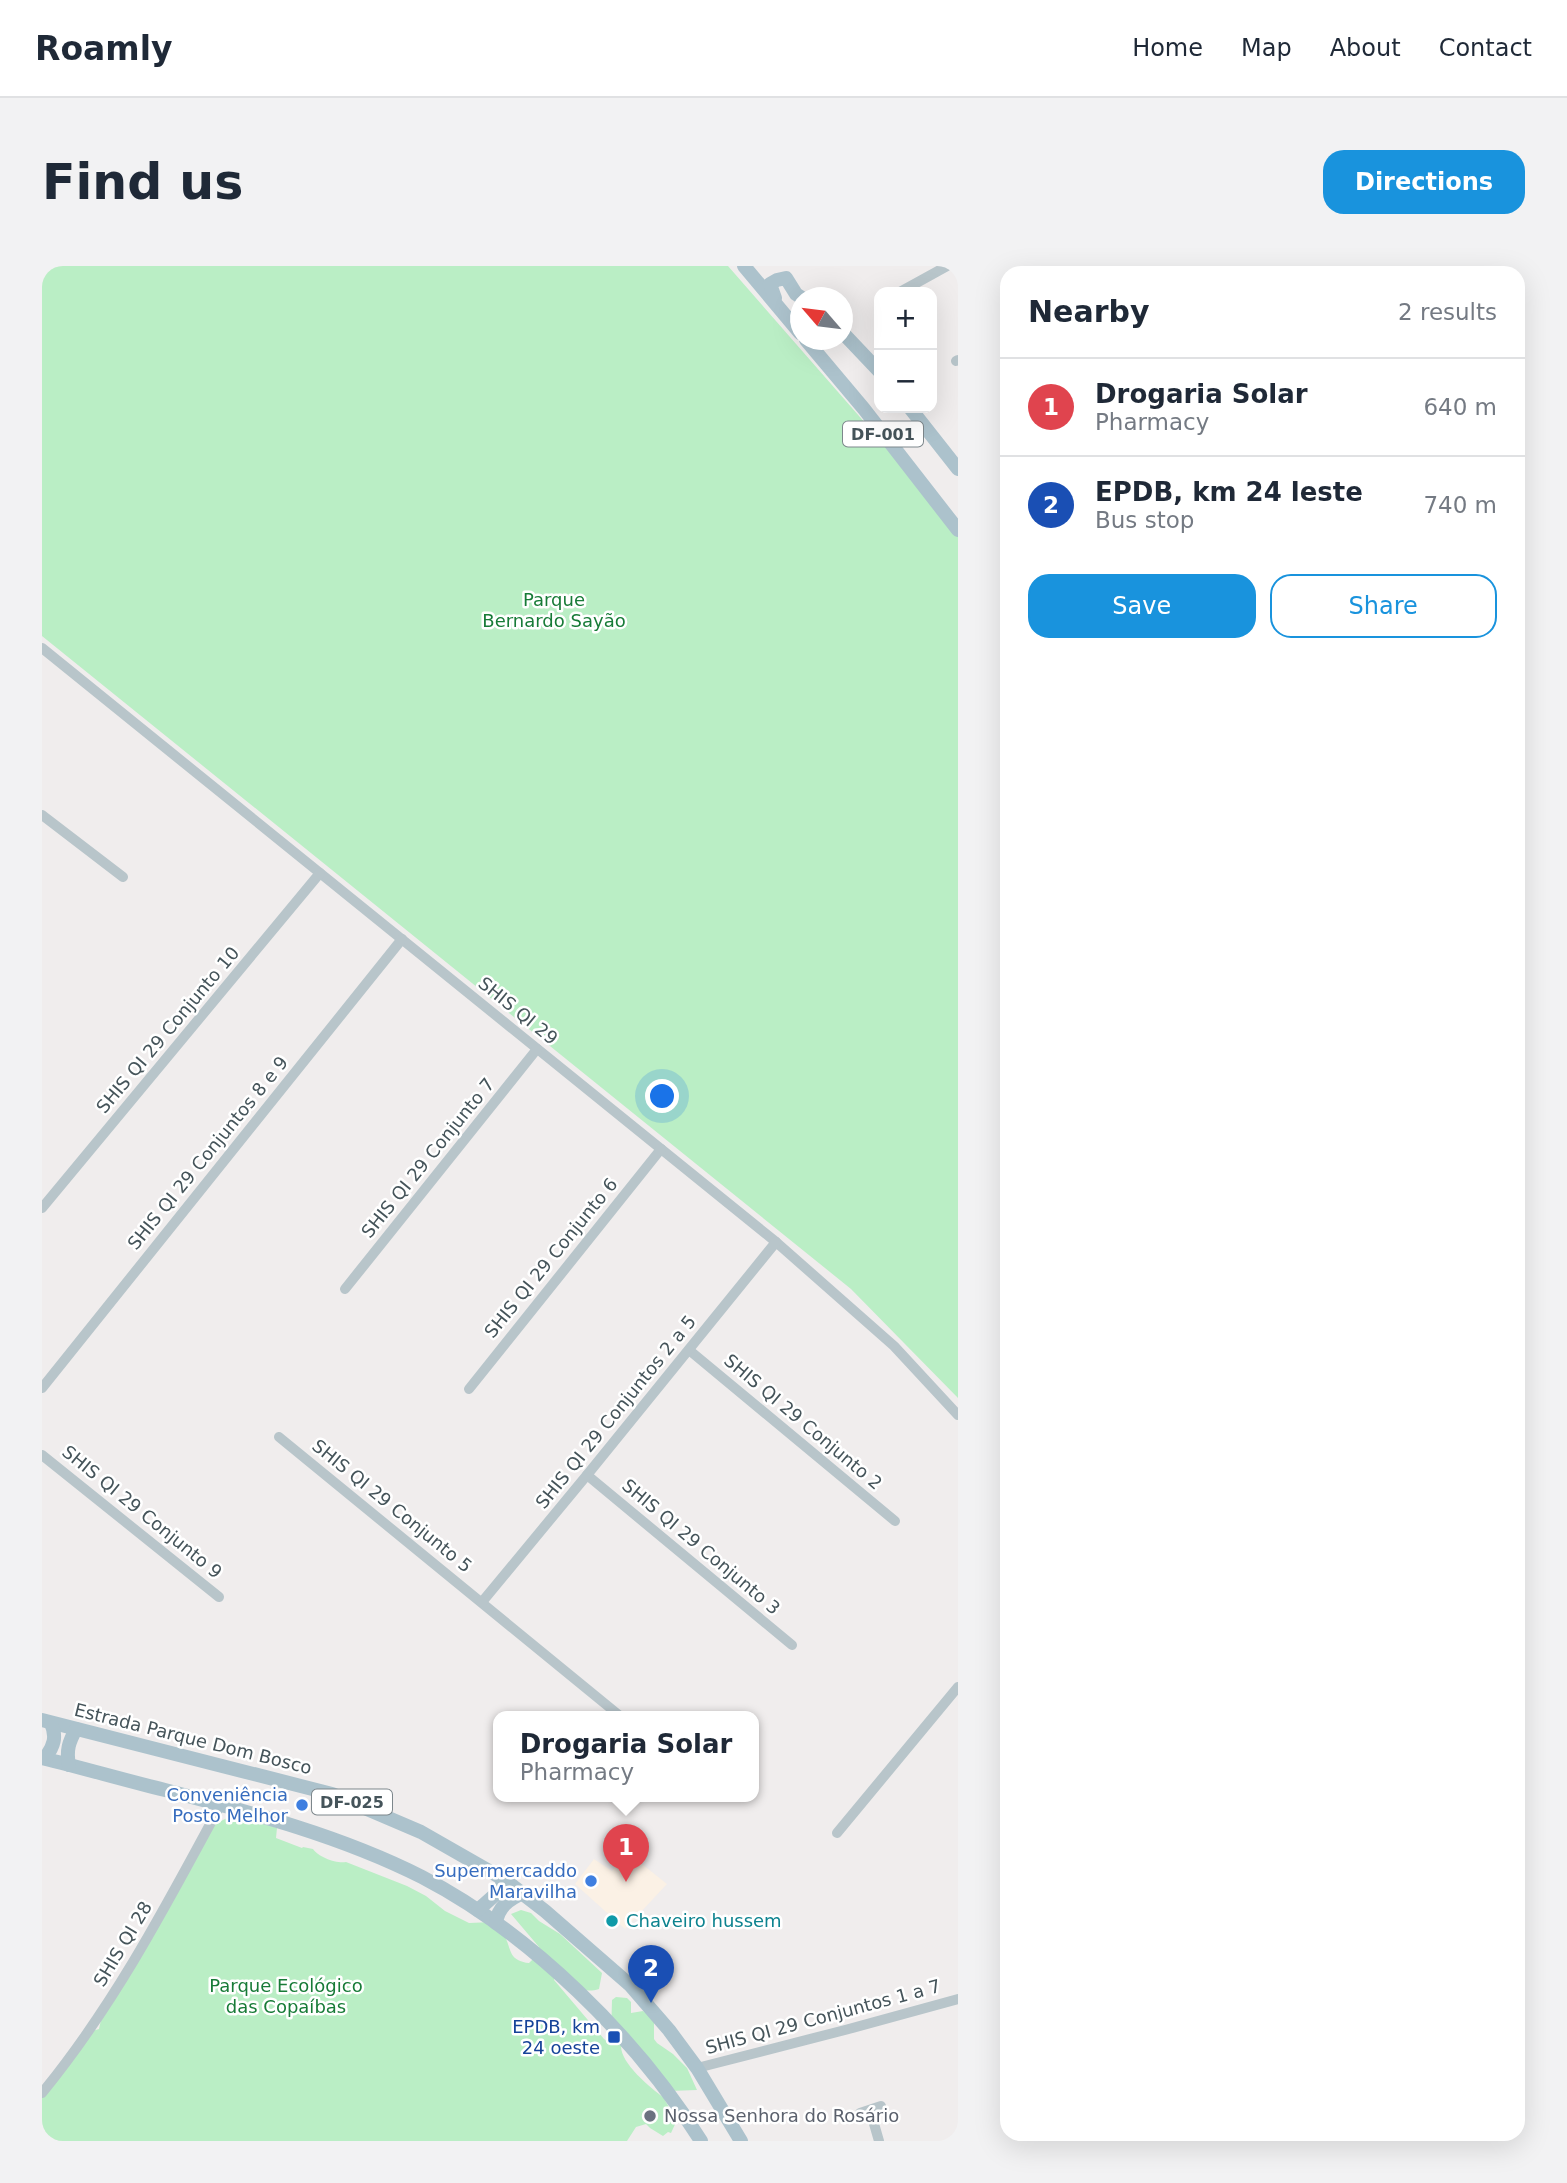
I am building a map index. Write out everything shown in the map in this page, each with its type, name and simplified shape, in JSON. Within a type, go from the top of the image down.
[{"type":"main road","points":[[744,266],[790,321]]},
{"type":"main road","points":[[784,266],[802,287]]},
{"type":"main road","points":[[783,312],[776,302],[770,284],[786,278],[792,287]]},
{"type":"main road","points":[[853,344],[874,366]]},
{"type":"main road","name":"DF-001","points":[[814,350],[958,530]]},
{"type":"main road","name":"DF-001","points":[[914,413],[958,469]]},
{"type":"main road","points":[[44,1758],[52,1748],[55,1737],[46,1721]]},
{"type":"main road","name":"Estrada Parque Dom Bosco","points":[[46,1721],[332,1794],[421,1832],[505,1880],[630,1985],[669,2030],[741,2141]]},
{"type":"main road","points":[[69,1765],[66,1754],[68,1742],[76,1729]]},
{"type":"main road","name":"DF-025","points":[[44,1758],[303,1828],[422,1877],[496,1923],[588,2001],[646,2063],[701,2141]]},
{"type":"main road","points":[[478,1910],[497,1893],[505,1880]]},
{"type":"main road","points":[[496,1923],[505,1903],[523,1893]]},
{"type":"street","points":[[909,287],[947,266]]},
{"type":"street","name":"SHIS QI 29","points":[[42,648],[776,1242],[894,1346],[958,1415]]},
{"type":"street","points":[[42,815],[123,877]]},
{"type":"street","name":"SHIS QI 29 Conjunto 10","points":[[42,1208],[320,873]]},
{"type":"street","name":"SHIS QI 29 Conjuntos 8 e 9","points":[[42,1388],[402,939]]},
{"type":"street","name":"SHIS QI 29 Conjunto 7","points":[[345,1289],[537,1049]]},
{"type":"street","name":"SHIS QI 29 Conjunto 6","points":[[469,1389],[661,1149]]},
{"type":"street","name":"SHIS QI 29 Conjuntos 2 a 5","points":[[482,1602],[776,1242]]},
{"type":"street","name":"SHIS QI 29 Conjunto 2","points":[[689,1350],[895,1521]]},
{"type":"street","name":"SHIS QI 29 Conjunto 5","points":[[279,1437],[615,1711]]},
{"type":"street","name":"SHIS QI 29 Conjunto 9","points":[[42,1455],[219,1597]]},
{"type":"street","name":"SHIS QI 29 Conjunto 3","points":[[587,1475],[792,1645]]},
{"type":"street","points":[[837,1833],[958,1687]]},
{"type":"street","name":"SHIS QI 28","points":[[42,2093],[133,1965],[221,1804]]},
{"type":"street","name":"SHIS QI 29 Conjuntos 1 a 7","points":[[696,2068],[845,2031],[958,1999]]},
{"type":"street","points":[[870,2110],[879,2141]]},
{"type":"shaded area","points":[[627,1852],[667,1884],[625,1929],[575,1884],[594,1859],[612,1871]]},
{"type":"green space","name":"Parque Bernardo Sayão","points":[[42,266],[728,266],[790,337],[790,350],[801,350],[958,529],[958,1398],[851,1289],[42,636]]},
{"type":"green space","name":"Parque Ecológico das Copaíbas","points":[[229,1817],[277,1828],[276,1838],[302,1848],[313,1849],[328,1859],[346,1862],[407,1886],[469,1923],[492,1922],[504,1935],[511,1953],[517,1959],[529,1963],[539,1947],[511,1914],[521,1910],[531,1913],[560,1934],[602,1973],[599,1989],[593,1990],[576,1987],[555,1974],[554,1980],[604,2039],[609,2042],[611,2037],[612,2000],[616,1997],[627,1998],[631,2002],[631,2013],[643,2011],[654,2019],[654,2039],[687,2068],[697,2090],[669,2091],[621,2046],[622,2053],[631,2067],[664,2098],[677,2120],[671,2133],[663,2136],[646,2124],[636,2127],[627,2141],[42,2141],[42,2092],[89,2032],[99,2029],[102,2015],[215,1824]]},
{"type":"place","name":"Conveniência Posto Melhor","points":[[302,1805]]},
{"type":"place","name":"Supermercaddo Maravilha","points":[[591,1881]]},
{"type":"place","name":"Drogaria Solar","points":[[626,1882]]},
{"type":"place","name":"Chaveiro hussem","points":[[612,1921]]},
{"type":"place","name":"EPDB, km 24 leste","points":[[651,2003]]},
{"type":"place","name":"EPDB, km 24 oeste","points":[[614,2037]]},
{"type":"place","name":"Nossa Senhora do Rosário","points":[[650,2116]]}]
